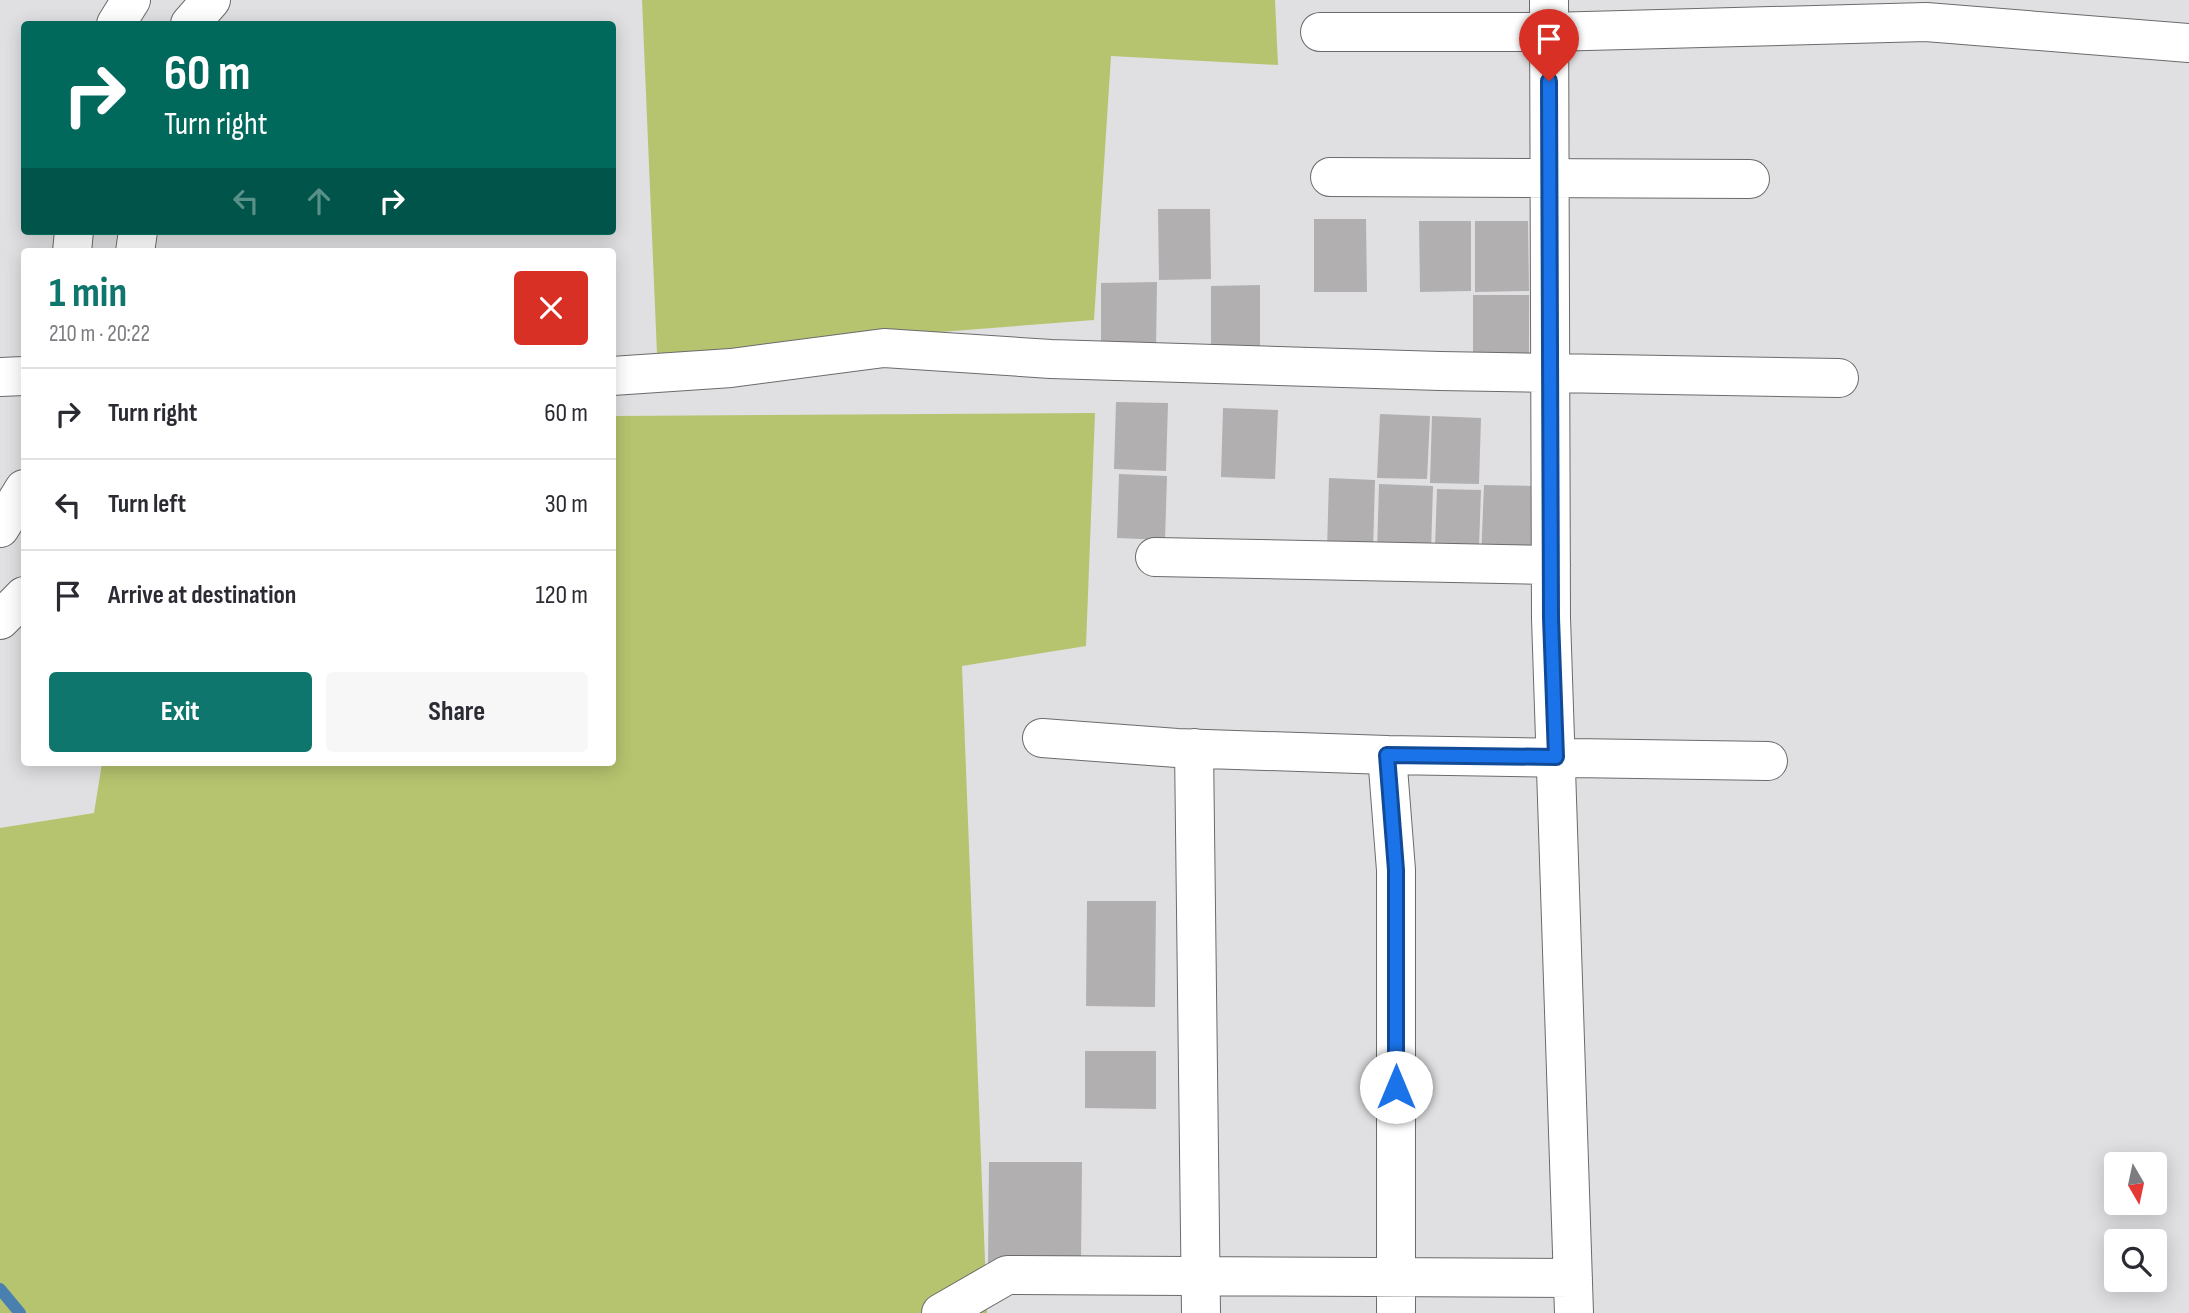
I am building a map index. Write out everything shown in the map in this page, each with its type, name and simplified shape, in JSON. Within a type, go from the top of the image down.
[{"type":"street","points":[[118,21],[131,0]]},
{"type":"street","points":[[193,21],[211,0]]},
{"type":"street","points":[[941,1313],[1007,1275],[1201,1295],[1574,1295],[1551,565],[1549,16]]},
{"type":"street","points":[[1321,32],[1549,16],[1926,22],[2189,43]]},
{"type":"street","points":[[1330,177],[1750,179]]},
{"type":"street","points":[[616,376],[732,368],[884,348],[1051,359],[1550,374],[1839,378]]},
{"type":"street","points":[[0,528],[21,494]]},
{"type":"street","points":[[1155,557],[1551,565]]},
{"type":"street","points":[[0,620],[21,599]]},
{"type":"street","points":[[1042,738],[1194,748],[1387,755],[1768,761]]},
{"type":"street","points":[[1194,748],[1201,1295]]},
{"type":"street","points":[[1387,755],[1396,870],[1396,1295]]},
{"type":"green space","points":[[642,0],[1275,0],[1278,65],[1111,56],[1094,320],[657,354]]},
{"type":"green space","points":[[1095,413],[1086,646],[962,666],[987,1313],[0,1313],[0,828],[94,813],[102,766],[616,766],[616,416]]},
{"type":"building","points":[[1158,209],[1210,209],[1211,279],[1159,280]]},
{"type":"building","points":[[1314,219],[1366,219],[1367,292],[1314,292]]},
{"type":"building","points":[[1419,221],[1471,221],[1471,291],[1420,292]]},
{"type":"building","points":[[1475,221],[1528,221],[1529,291],[1475,292]]},
{"type":"building","points":[[1157,282],[1156,350],[1101,350],[1101,283]]},
{"type":"building","points":[[1260,285],[1260,356],[1211,356],[1211,286]]},
{"type":"building","points":[[1473,295],[1529,295],[1529,364],[1473,365]]},
{"type":"building","points":[[1116,402],[1168,403],[1166,471],[1114,469]]},
{"type":"building","points":[[1223,408],[1278,410],[1275,479],[1221,477]]},
{"type":"building","points":[[1380,414],[1430,416],[1427,479],[1377,478]]},
{"type":"building","points":[[1432,416],[1481,418],[1479,484],[1430,483]]},
{"type":"building","points":[[1119,474],[1167,476],[1165,540],[1117,538]]},
{"type":"building","points":[[1329,478],[1375,480],[1373,552],[1327,551]]},
{"type":"building","points":[[1379,484],[1433,486],[1431,553],[1377,552]]},
{"type":"building","points":[[1484,485],[1539,486],[1537,559],[1481,558]]},
{"type":"building","points":[[1437,489],[1481,490],[1479,548],[1435,547]]},
{"type":"building","points":[[1087,901],[1156,901],[1155,1007],[1086,1006]]},
{"type":"building","points":[[1085,1051],[1156,1051],[1156,1109],[1085,1108]]},
{"type":"building","points":[[989,1162],[1082,1162],[1081,1264],[988,1264]]},
{"type":"waterway","points":[[0,1289],[20,1313]]},
{"type":"route","points":[[1396,1087],[1396,870],[1387,755],[1556,757],[1551,618],[1549,81]]}]
